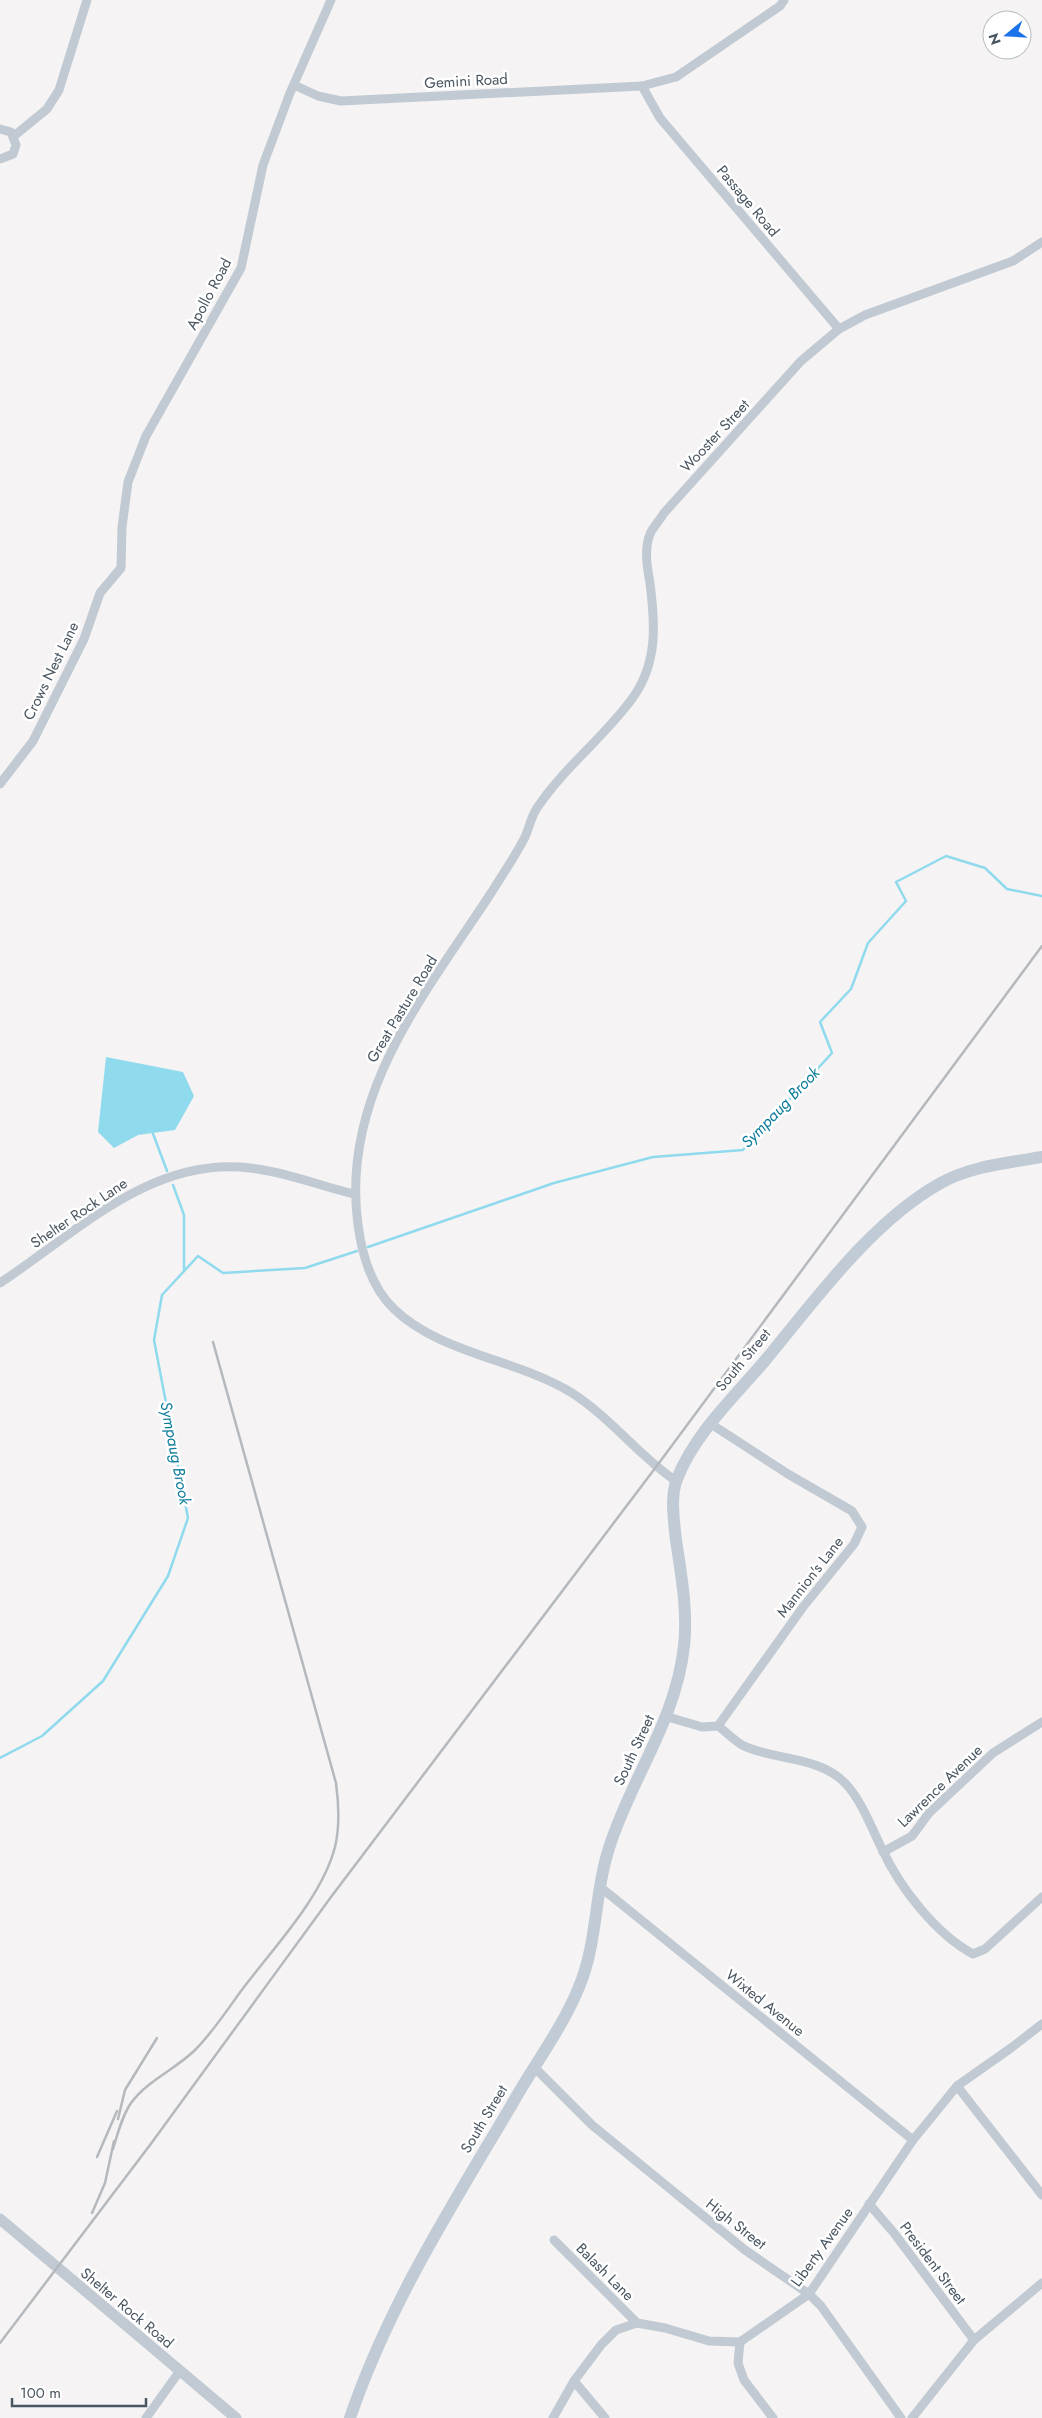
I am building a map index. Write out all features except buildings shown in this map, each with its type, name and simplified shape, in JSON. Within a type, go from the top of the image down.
[{"type":"main road","name":"South Street","points":[[350,2418],[379,2343],[399,2301],[441,2224],[566,2016],[589,1963],[599,1886],[608,1849],[621,1816],[668,1717],[679,1681],[685,1643],[684,1602],[673,1503],[676,1481],[711,1424],[877,1231],[908,1204],[942,1182],[984,1167],[1042,1157]]},
{"type":"street","points":[[14,136],[48,108],[59,90],[87,0]]},
{"type":"street","name":"Apollo Road","points":[[121,568],[122,527],[128,482],[146,436],[241,268],[264,165],[294,85],[332,0]]},
{"type":"street","name":"Gemini Road","points":[[294,85],[318,96],[341,101],[642,86],[676,77],[780,6],[784,0]]},
{"type":"street","name":"Passage Road","points":[[642,86],[660,118],[839,329]]},
{"type":"street","points":[[0,129],[8,130],[14,136],[15,150],[9,157],[0,158]]},
{"type":"street","name":"Wooster Street","points":[[568,772],[633,697],[645,677],[652,654],[655,621],[646,558],[650,534],[701,470],[801,361],[839,329],[865,315],[1013,261],[1042,242]]},
{"type":"street","name":"Crows Nest Lane","points":[[0,784],[33,741],[84,639],[100,593],[121,568]]},
{"type":"street","name":"Great Pasture Road","points":[[568,772],[536,810],[525,836],[410,1018],[380,1072],[366,1112],[357,1150],[354,1194],[361,1250],[373,1280],[393,1308],[424,1331],[571,1392],[612,1426],[656,1467],[676,1481]]},
{"type":"street","name":"Shelter Rock Lane","points":[[0,1283],[120,1200],[145,1186],[180,1175],[220,1167],[250,1168],[278,1173],[354,1194]]},
{"type":"street","name":"Mannion's Lane","points":[[711,1424],[788,1474],[852,1511],[862,1527],[854,1544],[803,1607],[718,1726]]},
{"type":"street","points":[[668,1717],[702,1727],[718,1726],[742,1745],[824,1768],[844,1782],[860,1803],[883,1852],[904,1890],[955,1944],[973,1954],[985,1949],[1042,1897]]},
{"type":"street","name":"Lawrence Avenue","points":[[883,1852],[912,1836],[929,1813],[993,1753],[1042,1722]]},
{"type":"street","name":"Wixted Avenue","points":[[599,1886],[913,2140]]},
{"type":"street","name":"Liberty Avenue","points":[[740,2342],[809,2294],[913,2140],[957,2086],[1012,2048],[1042,2024]]},
{"type":"street","name":"High Street","points":[[534,2067],[592,2125],[745,2250],[809,2294],[820,2306],[901,2418]]},
{"type":"street","points":[[957,2086],[1042,2195]]},
{"type":"street","name":"President Street","points":[[869,2204],[894,2232],[974,2340]]},
{"type":"street","name":"Shelter Rock Road","points":[[0,2219],[179,2372],[236,2418]]},
{"type":"street","name":"Balash Lane","points":[[554,2240],[637,2323]]},
{"type":"street","points":[[912,2418],[974,2340],[1042,2283]]},
{"type":"street","points":[[553,2418],[574,2381],[601,2345],[616,2330],[637,2323],[665,2328],[709,2342],[740,2342],[738,2363],[744,2380],[773,2418]]},
{"type":"street","points":[[146,2418],[179,2372]]},
{"type":"street","points":[[574,2381],[605,2418]]},
{"type":"water","points":[[106,1057],[183,1072],[194,1096],[175,1130],[138,1135],[114,1148],[98,1132]]},
{"type":"waterway","name":"Sympaug Brook","points":[[368,1247],[554,1183],[653,1157],[743,1150],[832,1053],[820,1022],[851,989],[868,943],[906,901],[896,882],[946,856],[985,868],[1007,889],[1042,896]]},
{"type":"waterway","points":[[152,1131],[167,1171]]},
{"type":"waterway","points":[[173,1185],[184,1215],[184,1271]]},
{"type":"waterway","name":"Sympaug Brook","points":[[0,1758],[42,1736],[103,1681],[168,1576],[188,1518],[154,1340],[162,1295],[198,1256],[223,1273],[305,1268],[357,1251]]},
{"type":"railway","points":[[0,2343],[150,2145],[331,1897],[656,1467],[1042,946]]},
{"type":"railway","points":[[113,2149],[123,2119],[131,2103],[154,2081],[187,2057],[202,2043],[309,1902],[329,1866],[338,1831],[336,1783],[213,1342]]},
{"type":"railway","points":[[118,2119],[125,2090],[157,2038]]},
{"type":"railway","points":[[97,2157],[117,2111]]},
{"type":"railway","points":[[92,2213],[105,2183],[114,2141]]}]
